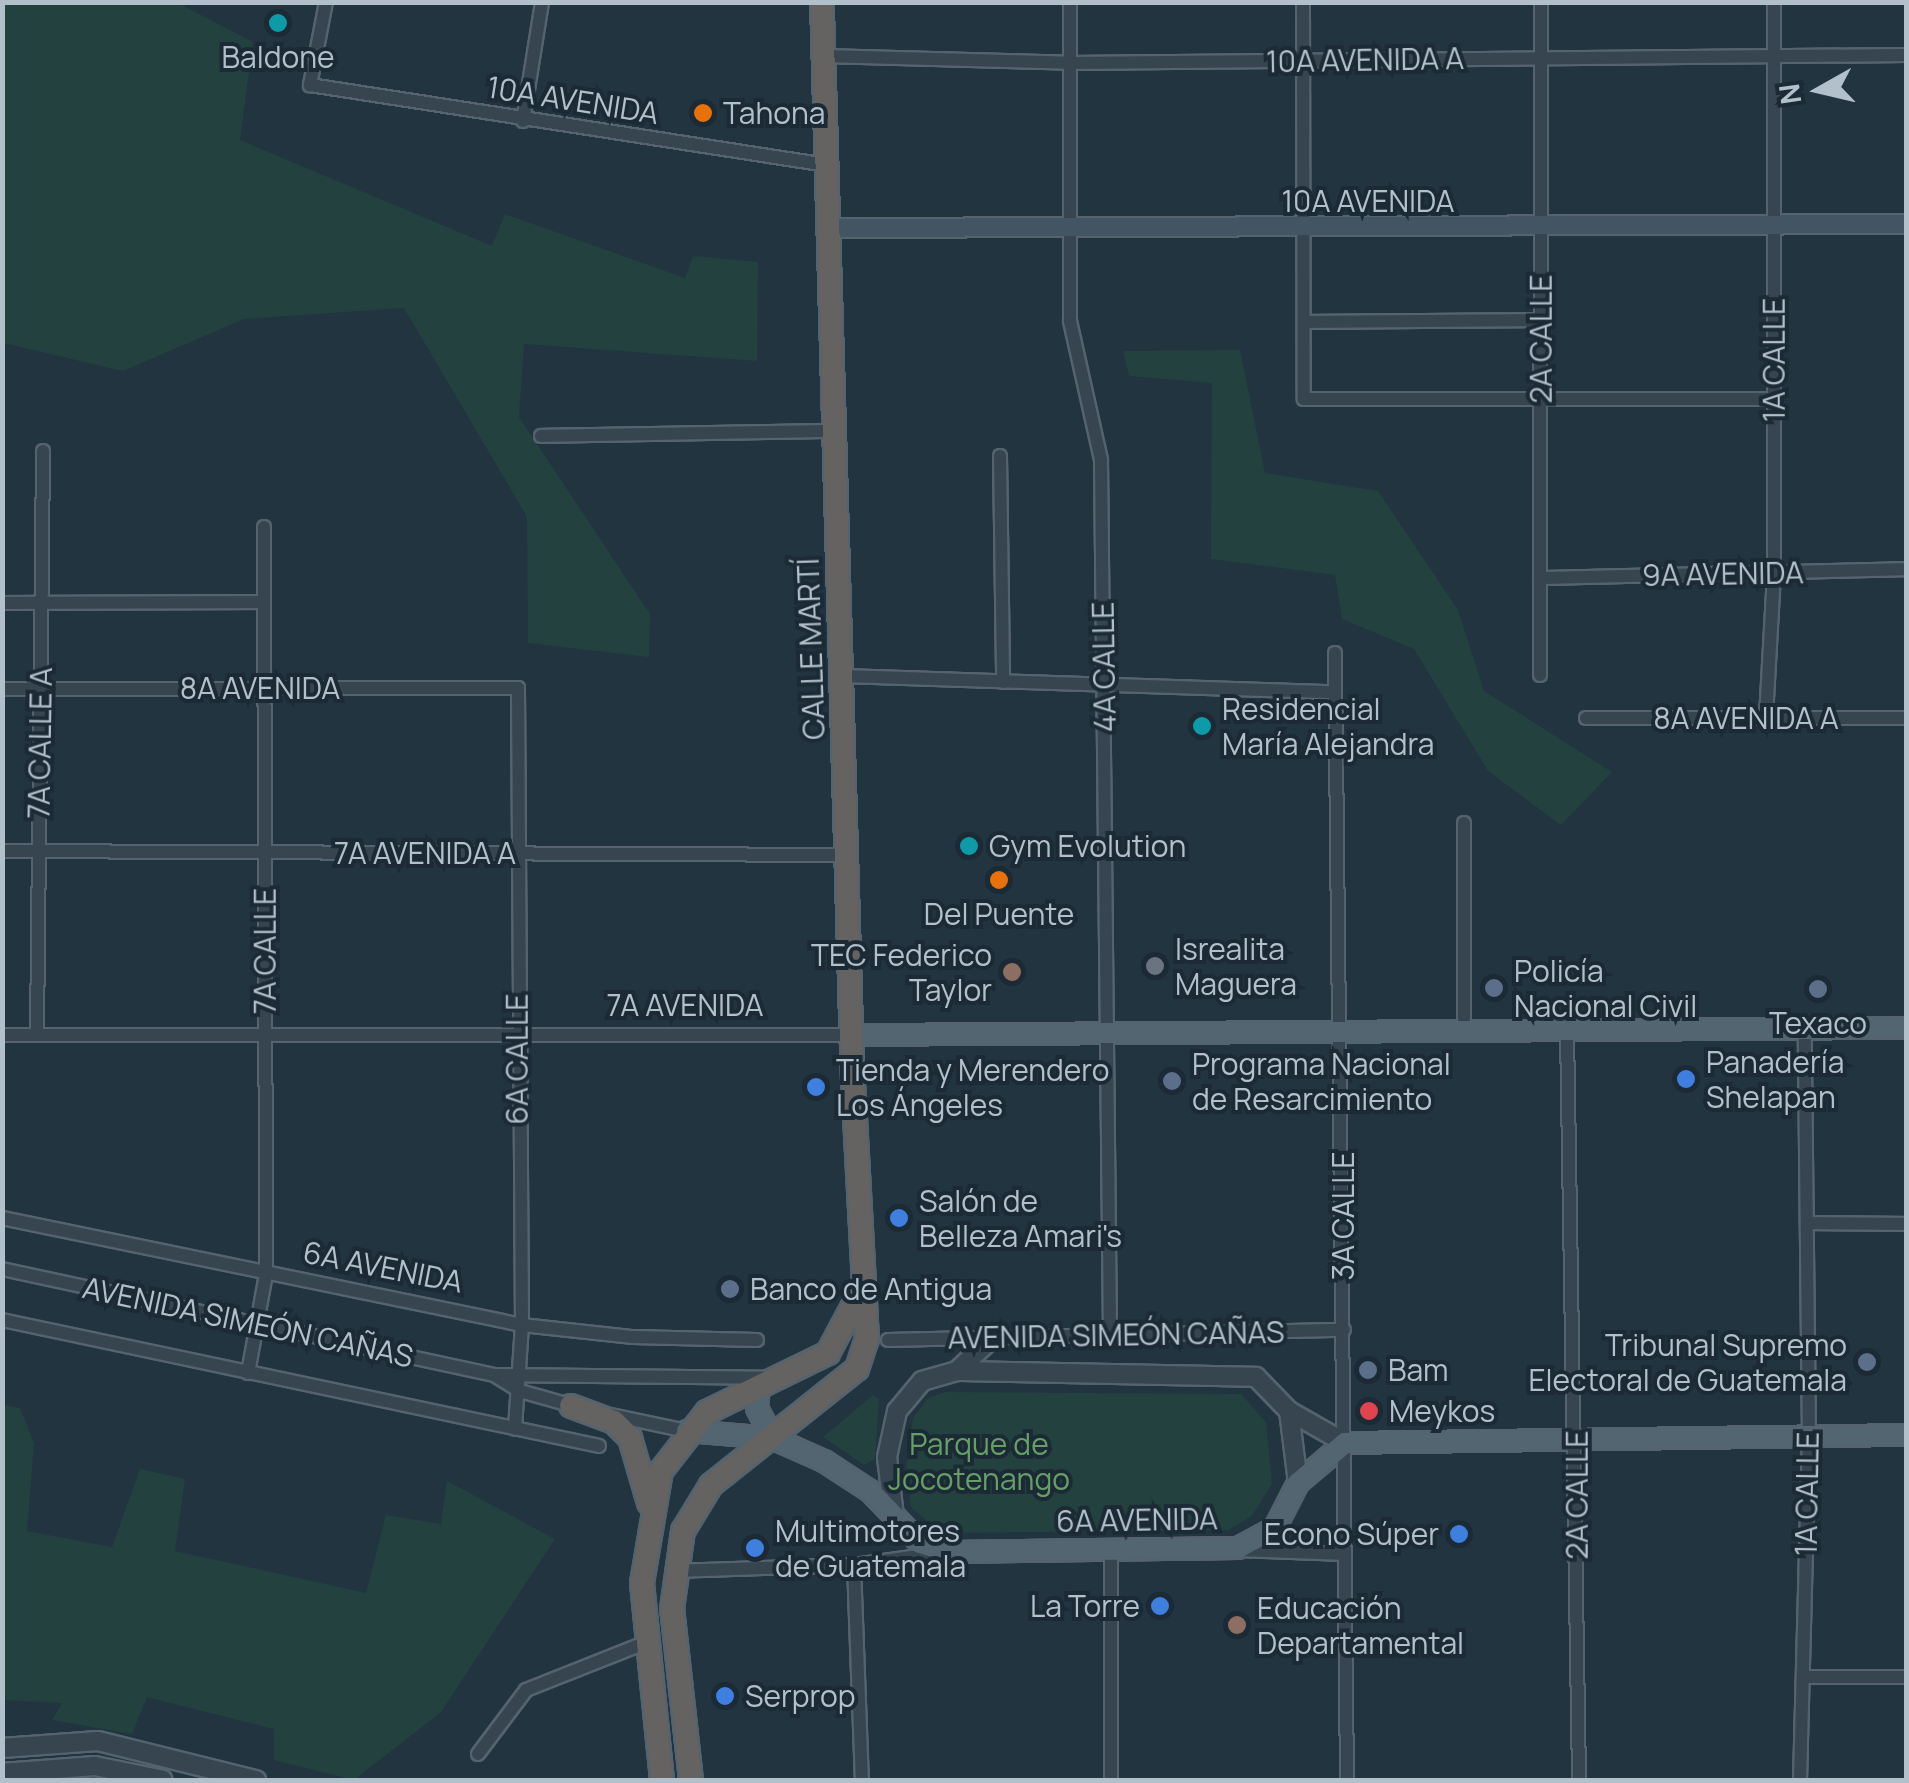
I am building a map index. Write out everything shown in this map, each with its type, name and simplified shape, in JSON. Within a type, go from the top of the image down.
[{"type":"highway","name":"CALLE MARTÍ","points":[[673,1571],[683,1532],[701,1498],[801,1418],[862,1359],[868,1320],[860,1293],[822,2]]},
{"type":"highway","name":"CALLE MARTÍ","points":[[687,1430],[715,1407],[828,1353],[860,1293]]},
{"type":"highway","points":[[782,1378],[803,1390],[801,1418]]},
{"type":"highway","points":[[572,1406],[619,1426],[633,1443],[650,1509]]},
{"type":"highway","points":[[662,1780],[642,1583],[650,1509],[661,1471],[687,1430]]},
{"type":"highway","points":[[673,1571],[691,1780]]},
{"type":"main road","name":"10A AVENIDA","points":[[829,228],[1906,224]]},
{"type":"main road","name":"7A AVENIDA","points":[[852,1035],[1906,1028]]},
{"type":"main road","points":[[759,1388],[757,1408],[776,1436]]},
{"type":"main road","name":"6A AVENIDA","points":[[687,1430],[776,1436],[841,1469],[920,1543],[948,1552],[1230,1549],[1276,1528],[1298,1483],[1344,1443]]},
{"type":"main road","points":[[1344,1443],[1906,1435]]},
{"type":"street","name":"10A AVENIDA","points":[[326,2],[310,85],[827,165]]},
{"type":"street","points":[[524,121],[542,2]]},
{"type":"street","name":"4A CALLE","points":[[1070,2],[1072,345],[1102,460],[1110,1335]]},
{"type":"street","points":[[1303,2],[1304,400],[1774,398]]},
{"type":"street","name":"2A CALLE","points":[[1540,675],[1542,2]]},
{"type":"street","name":"1A CALLE","points":[[1766,717],[1774,574],[1774,2]]},
{"type":"street","name":"10A AVENIDA A","points":[[824,56],[1070,63],[1906,55]]},
{"type":"street","points":[[1304,322],[1541,320]]},
{"type":"street","points":[[541,436],[835,431]]},
{"type":"street","name":"7A CALLE A","points":[[37,1036],[43,451]]},
{"type":"street","points":[[1000,456],[1002,682]]},
{"type":"street","name":"7A CALLE","points":[[248,1373],[266,1274],[264,527]]},
{"type":"street","name":"9A AVENIDA","points":[[1540,578],[1906,570]]},
{"type":"street","points":[[2,603],[264,602]]},
{"type":"street","name":"3A CALLE","points":[[1335,652],[1347,1780]]},
{"type":"street","points":[[842,676],[1334,692]]},
{"type":"street","name":"8A AVENIDA","points":[[2,689],[518,688]]},
{"type":"street","name":"6A CALLE","points":[[515,1429],[522,1325],[516,1035],[518,688]]},
{"type":"street","name":"8A AVENIDA A","points":[[1586,718],[1906,718]]},
{"type":"street","points":[[1464,824],[1464,1031]]},
{"type":"street","name":"7A AVENIDA A","points":[[2,851],[848,855]]},
{"type":"street","name":"1A CALLE","points":[[1800,1780],[1809,1439],[1810,1223],[1805,1028]]},
{"type":"street","name":"2A CALLE","points":[[1566,1030],[1577,1441],[1579,1780]]},
{"type":"street","name":"7A AVENIDA","points":[[2,1036],[852,1035]]},
{"type":"street","name":"6A AVENIDA","points":[[2,1218],[522,1325],[633,1337],[757,1340]]},
{"type":"street","points":[[1810,1223],[1906,1224]]},
{"type":"street","name":"AVENIDA SIMEÓN CAÑAS","points":[[2,1270],[494,1376],[520,1391],[572,1406],[687,1430]]},
{"type":"street","points":[[2,1320],[596,1446],[597,1416]]},
{"type":"street","name":"AVENIDA SIMEÓN CAÑAS","points":[[888,1340],[1344,1330]]},
{"type":"street","points":[[956,1372],[992,1338]]},
{"type":"street","name":"AVENIDA SIMEÓN CAÑAS","points":[[494,1376],[521,1371],[585,1379],[782,1378]]},
{"type":"street","points":[[894,1517],[887,1457],[897,1411],[915,1386],[956,1372],[1240,1374],[1263,1380],[1289,1411],[1344,1443]]},
{"type":"street","points":[[1289,1411],[1298,1483]]},
{"type":"street","points":[[1230,1549],[1345,1554]]},
{"type":"street","points":[[1110,1550],[1111,1780]]},
{"type":"street","points":[[673,1571],[854,1565],[948,1552]]},
{"type":"street","points":[[854,1565],[862,1780]]},
{"type":"street","points":[[478,1754],[526,1690],[646,1642]]},
{"type":"street","points":[[1803,1678],[1906,1677]]},
{"type":"street","points":[[22,1769],[10,1746],[98,1741],[145,1748],[256,1780]]},
{"type":"street","points":[[2,1773],[94,1766],[163,1780]]},
{"type":"green space","points":[[3,2],[178,3],[253,42],[240,140],[492,246],[505,214],[685,278],[693,256],[758,262],[757,361],[524,344],[519,417],[650,614],[649,657],[528,643],[527,517],[404,308],[244,319],[123,371],[3,343]]},
{"type":"green space","points":[[1240,350],[1265,473],[1378,491],[1458,610],[1484,691],[1612,772],[1561,825],[1488,771],[1414,649],[1342,619],[1335,575],[1211,559],[1212,383],[1129,376],[1123,351]]},
{"type":"green space","name":"Parque de Jocotenango","points":[[945,1392],[1241,1394],[1266,1422],[1272,1484],[1252,1516],[1228,1530],[941,1533],[911,1507],[906,1466],[913,1417],[928,1398]]},
{"type":"green space","points":[[873,1395],[879,1399],[875,1459],[864,1465],[823,1437]]},
{"type":"green space","points":[[3,1405],[20,1408],[34,1443],[27,1531],[112,1547],[140,1469],[185,1479],[175,1551],[366,1593],[386,1515],[441,1524],[447,1481],[555,1539],[441,1712],[354,1780],[274,1760],[274,1729],[147,1697],[132,1734],[52,1720],[62,1703],[3,1700]]},
{"type":"place","name":"Baldone","points":[[278,23]]},
{"type":"place","name":"Tahona","points":[[703,113]]},
{"type":"place","name":"Residencial María Alejandra","points":[[1202,726]]},
{"type":"place","name":"Gym Evolution","points":[[969,846]]},
{"type":"place","name":"Del Puente","points":[[999,880]]},
{"type":"place","name":"Isrealita Maguera","points":[[1155,966]]},
{"type":"place","name":"TEC Federico Taylor","points":[[1012,972]]},
{"type":"place","name":"Policía Nacional Civil","points":[[1494,988]]},
{"type":"place","name":"Texaco","points":[[1818,989]]},
{"type":"place","name":"Panadería Shelapan","points":[[1686,1079]]},
{"type":"place","name":"Programa Nacional de Resarcimiento","points":[[1172,1081]]},
{"type":"place","name":"Tienda y Merendero Los Ángeles","points":[[816,1087]]},
{"type":"place","name":"Salón de Belleza Amari's","points":[[899,1218]]},
{"type":"place","name":"Banco de Antigua","points":[[730,1289]]},
{"type":"place","name":"Tribunal Supremo Electoral de Guatemala","points":[[1867,1362]]},
{"type":"place","name":"Bam","points":[[1368,1370]]},
{"type":"place","name":"Meykos","points":[[1369,1411]]},
{"type":"place","name":"Econo Súper","points":[[1459,1534]]},
{"type":"place","name":"Multimotores de Guatemala","points":[[755,1548]]},
{"type":"place","name":"La Torre","points":[[1160,1606]]},
{"type":"place","name":"Educación Departamental","points":[[1237,1625]]},
{"type":"place","name":"Serprop","points":[[725,1696]]}]
